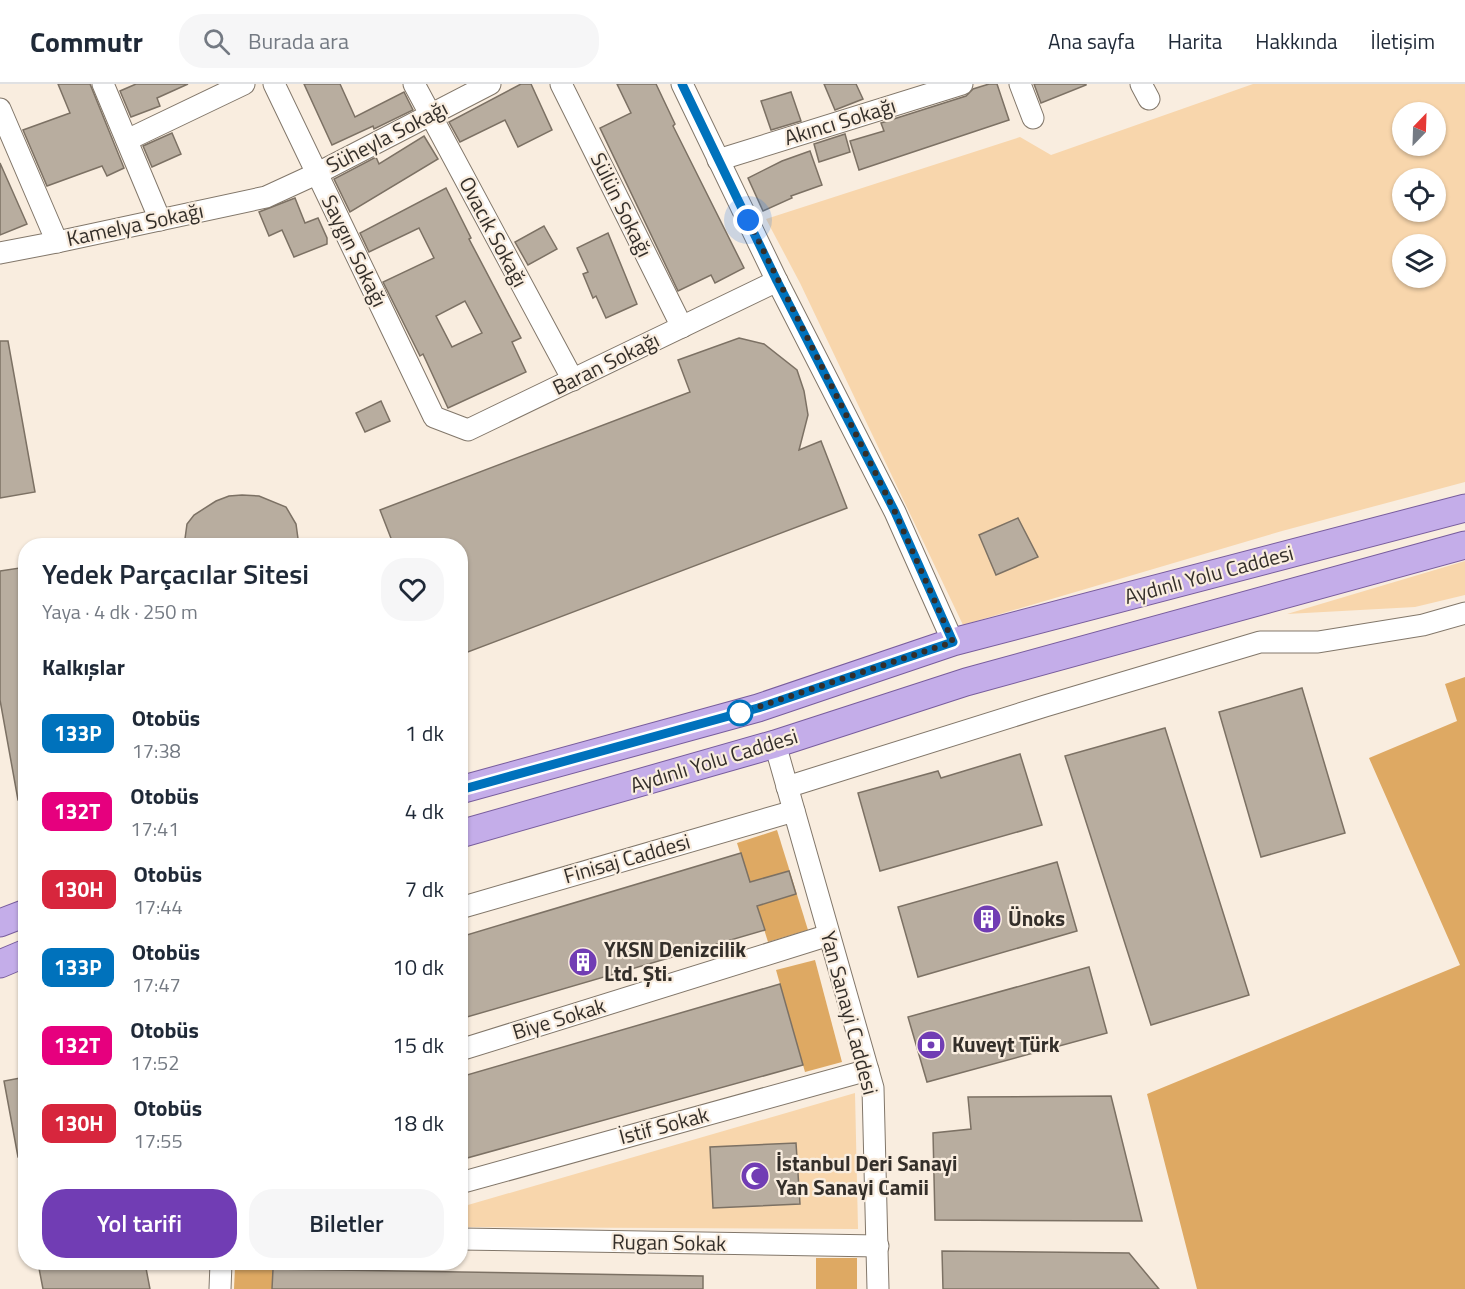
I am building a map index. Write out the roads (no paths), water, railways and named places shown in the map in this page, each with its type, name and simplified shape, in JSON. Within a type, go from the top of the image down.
[{"type":"main road","name":"Aydınlı Yolu Caddesi","points":[[468,788],[758,708],[953,642],[1465,508]]},
{"type":"main road","name":"Aydınlı Yolu Caddesi","points":[[468,832],[775,744],[966,682],[1465,545]]},
{"type":"main road","points":[[953,642],[966,682]]},
{"type":"main road","points":[[0,923],[18,916]]},
{"type":"main road","points":[[0,964],[18,956]]},
{"type":"street","points":[[103,84],[160,220]]},
{"type":"street","points":[[127,140],[244,84]]},
{"type":"street","name":"Saygın Sokağı","points":[[274,84],[434,417]]},
{"type":"street","name":"Ovacık Sokağı","points":[[414,84],[573,380]]},
{"type":"street","name":"Süheyla Sokağı","points":[[316,174],[490,84]]},
{"type":"street","name":"Sülün Sokağı","points":[[561,84],[682,327]]},
{"type":"street","points":[[682,84],[777,281],[895,512],[953,642]]},
{"type":"street","name":"Akıncı Sokağı","points":[[718,160],[962,84]]},
{"type":"street","points":[[1020,84],[1032,118]]},
{"type":"street","name":"Kamelya Sokağı","points":[[0,110],[57,242],[266,197],[316,174]]},
{"type":"street","points":[[0,252],[57,242]]},
{"type":"street","name":"Baran Sokağı","points":[[434,417],[468,430],[777,281]]},
{"type":"street","points":[[787,787],[1045,706],[1260,642],[1318,642],[1423,625],[1465,613]]},
{"type":"street","name":"Yan Sanayi Caddesi","points":[[775,744],[873,1088],[878,1289]]},
{"type":"street","name":"Finisaj Caddesi","points":[[468,906],[794,811]]},
{"type":"street","name":"Biye Sokak","points":[[468,1048],[829,935]]},
{"type":"street","name":"İstif Sokak","points":[[468,1181],[868,1070]]},
{"type":"street","name":"Rugan Sokak","points":[[468,1239],[878,1246]]},
{"type":"street","points":[[220,1289],[221,1270]]},
{"type":"place","name":"Ünoks","points":[[987,919]]},
{"type":"place","name":"YKSN Denizcilik Ltd. Şti.","points":[[583,962]]},
{"type":"place","name":"Kuveyt Türk","points":[[931,1045]]},
{"type":"place","name":"İstanbul Deri Sanayi Yan Sanayi Camii","points":[[755,1176]]}]
